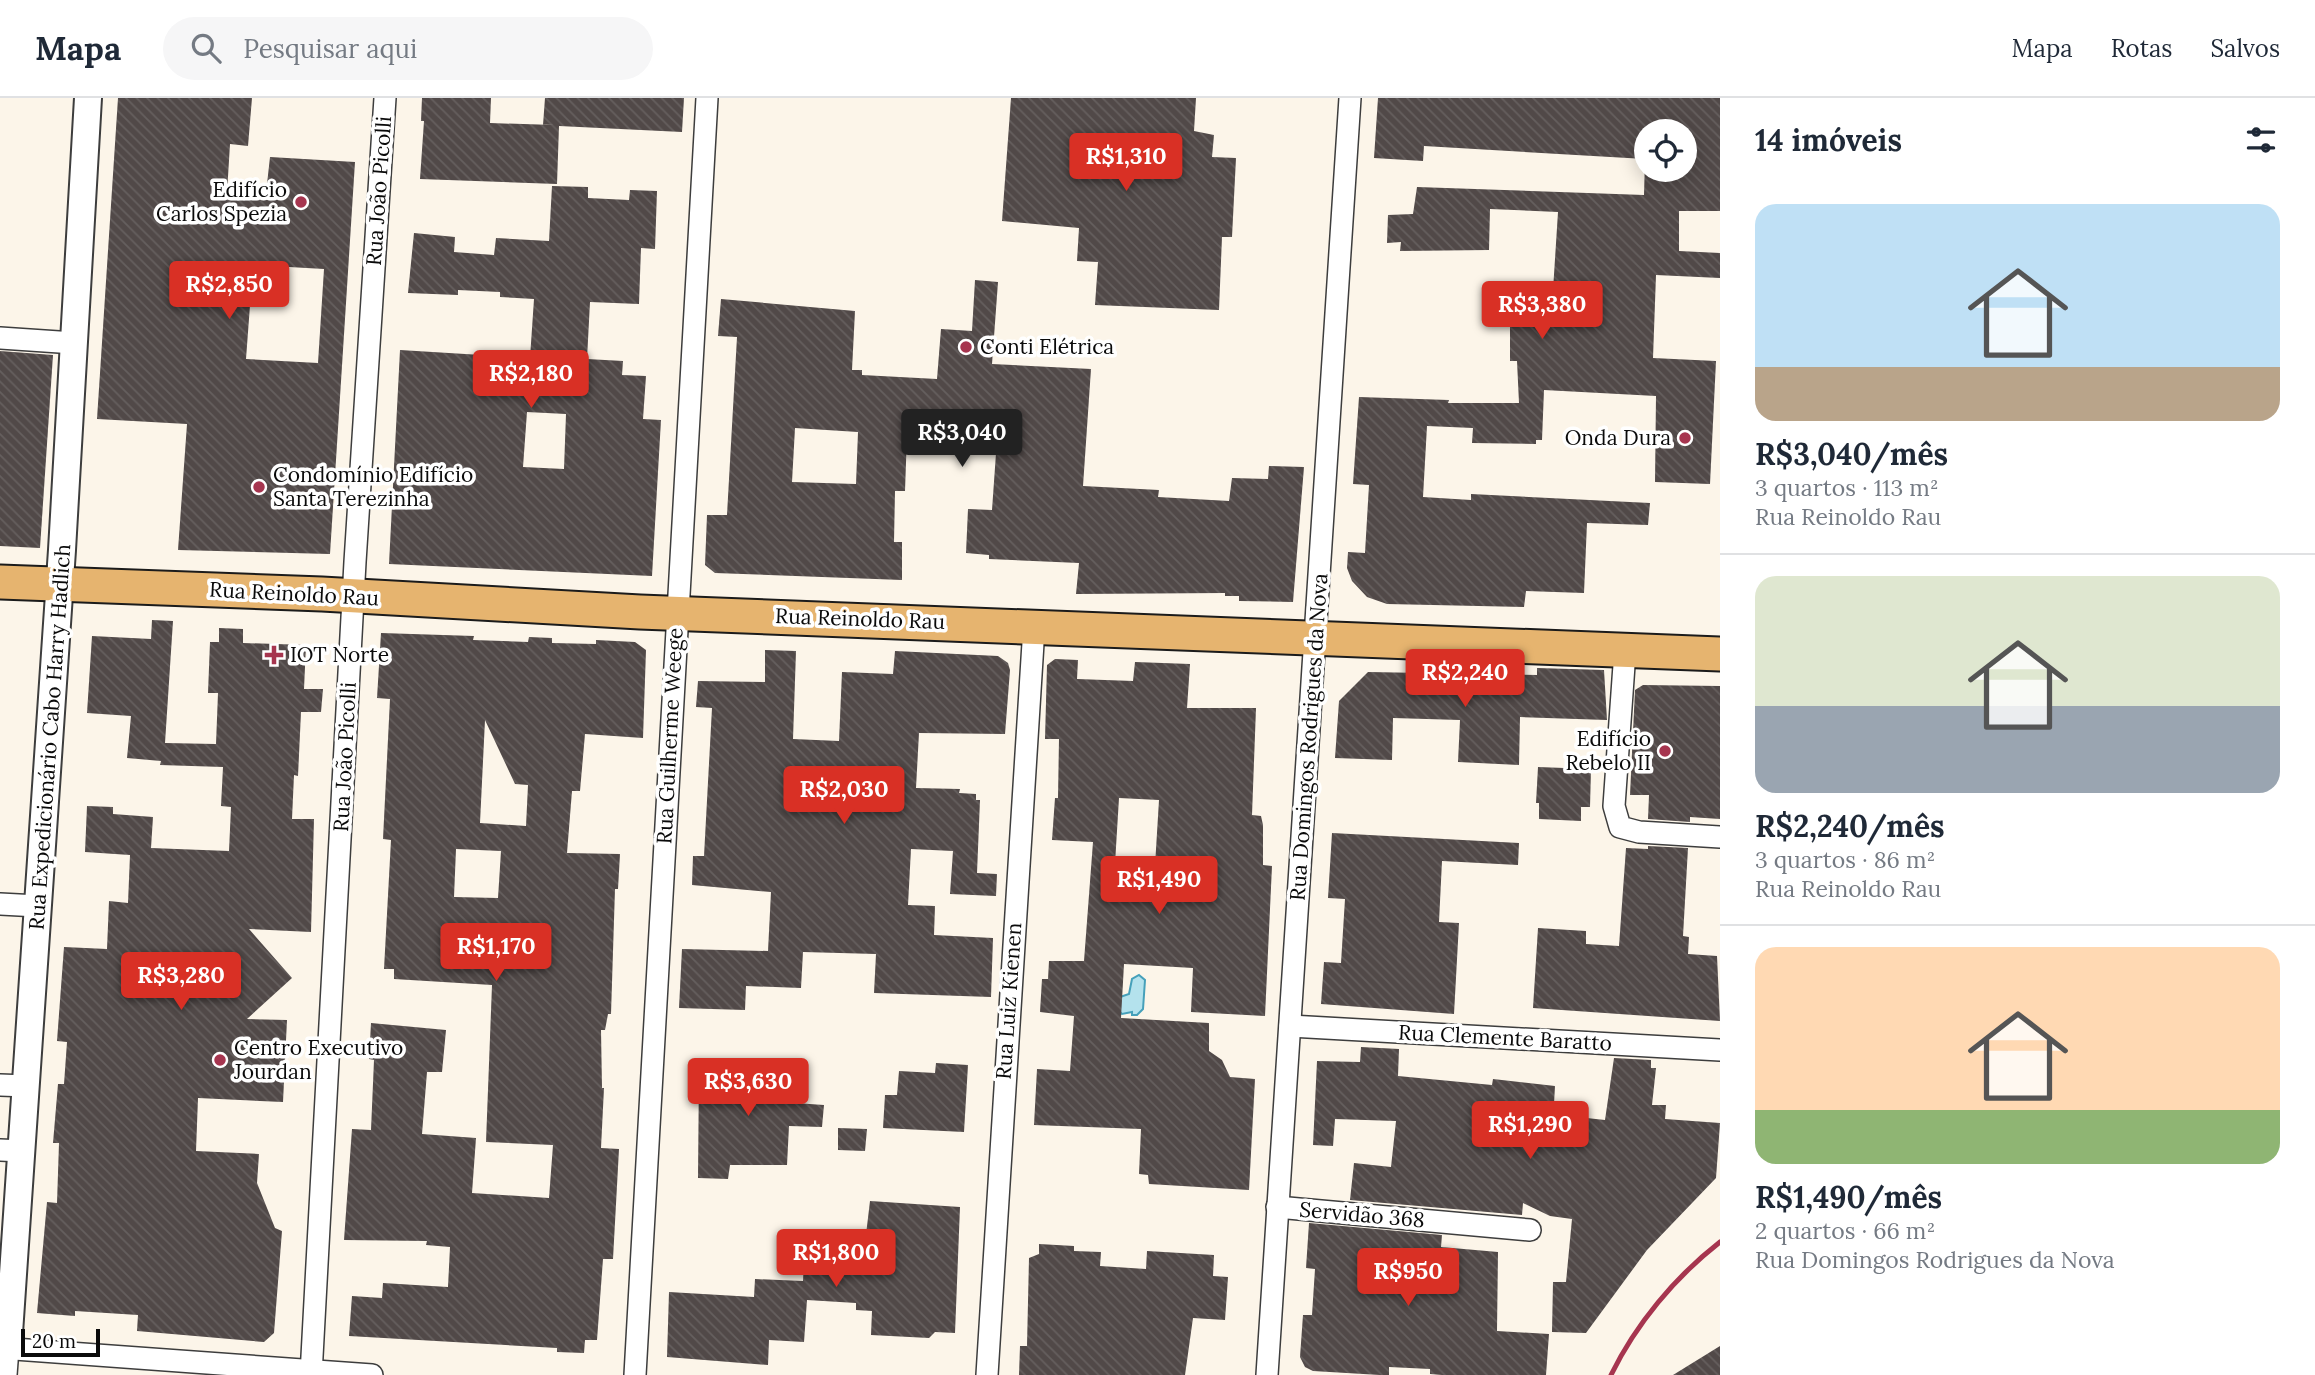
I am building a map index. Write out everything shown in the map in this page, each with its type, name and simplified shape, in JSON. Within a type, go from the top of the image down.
[{"type":"main road","name":"Rua Reinoldo Rau","points":[[0,582],[640,612],[677,611],[1720,654]]},
{"type":"street","name":"Rua Expedicionário Cabo Harry Hadlich","points":[[6,1375],[4,1348],[12,1151],[27,1086],[88,98]]},
{"type":"street","name":"Rua João Picolli","points":[[311,1373],[353,597],[385,98]]},
{"type":"street","name":"Rua Guilherme Weege","points":[[635,1375],[707,98]]},
{"type":"street","name":"Rua Domingos Rodrigues da Nova","points":[[1267,1375],[1350,98]]},
{"type":"street","points":[[0,338],[74,343]]},
{"type":"street","name":"Rua Luiz Kienen","points":[[987,1375],[1034,626]]},
{"type":"street","points":[[1625,651],[1614,806],[1620,827],[1639,832],[1720,837]]},
{"type":"street","points":[[0,904],[38,906]]},
{"type":"street","name":"Rua Clemente Baratto","points":[[1290,1026],[1720,1050]]},
{"type":"street","points":[[0,1086],[27,1086]]},
{"type":"street","name":"Servidão 368","points":[[1278,1208],[1530,1230]]},
{"type":"street","points":[[4,1348],[311,1373],[372,1375]]},
{"type":"water","points":[[1139,975],[1145,980],[1143,1009],[1137,1015],[1132,1015],[1132,1012],[1122,1014],[1116,1008],[1117,998],[1129,994],[1132,979]]},
{"type":"building","points":[[118,98],[252,98],[248,146],[230,144],[227,193],[266,193],[270,157],[355,162],[330,554],[178,550],[187,424],[97,419]],"holes":[[[253,265],[324,269],[318,363],[246,359]]]},
{"type":"building","points":[[422,98],[491,98],[490,123],[543,125],[545,98],[684,98],[682,132],[559,126],[557,184],[420,179],[424,121],[421,121]]},
{"type":"building","points":[[1011,98],[1196,98],[1194,131],[1214,135],[1212,157],[1236,158],[1232,237],[1222,237],[1219,310],[1095,305],[1098,262],[1077,261],[1079,228],[1002,221]]},
{"type":"building","points":[[1378,98],[1720,98],[1720,211],[1679,211],[1679,251],[1720,253],[1720,278],[1656,275],[1653,358],[1716,361],[1710,484],[1655,482],[1656,396],[1544,390],[1542,440],[1536,440],[1536,444],[1472,443],[1473,428],[1427,426],[1423,497],[1471,500],[1471,494],[1650,503],[1648,525],[1587,523],[1584,593],[1526,591],[1524,607],[1387,604],[1367,597],[1352,581],[1347,568],[1348,552],[1365,553],[1369,485],[1353,484],[1359,397],[1449,400],[1448,403],[1519,403],[1517,361],[1510,361],[1510,321],[1516,321],[1517,312],[1540,313],[1541,306],[1552,306],[1558,212],[1490,209],[1489,250],[1400,251],[1401,242],[1387,243],[1388,215],[1413,214],[1417,187],[1644,195],[1644,182],[1697,182],[1697,119],[1634,119],[1634,158],[1424,146],[1423,161],[1374,158]]},
{"type":"building","points":[[552,186],[588,187],[588,198],[629,200],[630,190],[657,191],[655,249],[641,248],[639,304],[590,302],[587,359],[623,361],[622,375],[646,376],[643,419],[661,420],[652,576],[389,564],[400,350],[530,358],[534,299],[500,297],[500,292],[458,290],[458,295],[408,293],[414,233],[455,237],[454,252],[494,255],[496,238],[549,241]],"holes":[[[527,412],[566,414],[564,469],[523,467]]]},
{"type":"building","points":[[975,280],[998,282],[992,364],[1091,369],[1083,486],[1159,490],[1158,497],[1229,501],[1232,478],[1268,479],[1269,466],[1304,467],[1293,602],[1239,601],[1239,596],[1225,596],[1225,593],[1076,594],[1079,563],[989,559],[989,555],[966,553],[968,509],[992,510],[997,439],[907,434],[905,491],[895,491],[894,542],[902,542],[902,580],[715,573],[705,565],[707,515],[727,515],[737,337],[718,336],[721,299],[855,311],[852,370],[862,370],[862,375],[937,379],[941,329],[972,331]],"holes":[[[795,428],[858,432],[856,484],[792,482]]]},
{"type":"building","points":[[0,351],[53,355],[40,548],[0,546]]},
{"type":"building","points":[[152,620],[173,621],[165,743],[216,744],[218,693],[208,693],[210,642],[219,642],[219,628],[243,629],[243,643],[306,645],[304,689],[323,689],[321,712],[301,712],[298,776],[294,775],[292,819],[314,819],[311,932],[249,929],[292,978],[247,1019],[287,1020],[283,1102],[198,1098],[196,1151],[259,1154],[257,1183],[275,1228],[282,1231],[274,1333],[264,1342],[137,1331],[138,1315],[75,1311],[75,1316],[37,1313],[47,1202],[57,1203],[59,1143],[53,1143],[58,1084],[64,1084],[67,1042],[57,1041],[64,947],[107,949],[109,901],[128,903],[130,855],[85,852],[87,806],[113,807],[113,814],[153,817],[151,848],[229,851],[231,807],[221,806],[223,767],[160,765],[161,761],[127,758],[131,716],[87,713],[92,636],[151,639]]},
{"type":"building","points":[[381,633],[474,636],[473,640],[528,642],[529,637],[552,638],[552,643],[596,644],[596,640],[635,642],[646,650],[643,738],[585,734],[580,791],[572,791],[567,853],[620,854],[618,889],[615,889],[611,1014],[608,1014],[605,1030],[601,1030],[604,1088],[601,1148],[619,1149],[613,1259],[603,1259],[597,1340],[585,1340],[584,1353],[557,1352],[557,1348],[349,1336],[352,1296],[382,1298],[383,1283],[448,1287],[450,1247],[426,1245],[427,1241],[344,1240],[352,1129],[371,1130],[374,1060],[369,1059],[371,1023],[446,1030],[442,1072],[427,1072],[422,1134],[476,1138],[472,1193],[549,1198],[553,1145],[486,1142],[492,985],[394,979],[394,969],[384,969],[391,840],[383,839],[390,699],[377,698]],"holes":[[[485,720],[515,784],[528,785],[526,826],[480,823]],[[456,849],[501,851],[498,898],[454,897]]]},
{"type":"building","points":[[765,650],[796,651],[793,739],[839,741],[842,672],[893,674],[895,651],[998,656],[1008,663],[1010,670],[1005,734],[919,733],[916,788],[960,789],[959,793],[976,794],[976,800],[980,800],[977,873],[997,874],[996,896],[950,894],[953,851],[911,849],[908,905],[935,906],[934,935],[993,938],[991,997],[874,993],[876,954],[803,952],[801,988],[746,986],[745,1010],[679,1008],[682,949],[768,951],[771,892],[692,885],[693,856],[704,856],[712,708],[696,707],[698,681],[765,682]]},
{"type":"building","points":[[1055,659],[1078,660],[1077,679],[1133,681],[1135,662],[1190,664],[1187,708],[1256,708],[1252,815],[1261,816],[1263,825],[1263,865],[1272,866],[1265,1016],[1191,1012],[1193,968],[1124,964],[1121,1018],[1209,1023],[1209,1051],[1222,1060],[1230,1077],[1255,1079],[1249,1190],[1149,1184],[1148,1175],[1139,1174],[1141,1129],[1034,1125],[1037,1069],[1070,1071],[1074,1016],[1040,1012],[1042,979],[1048,979],[1049,961],[1084,961],[1093,842],[1052,840],[1055,798],[1058,798],[1059,739],[1045,739],[1047,665]],"holes":[[[1119,798],[1159,800],[1154,882],[1114,880]]]},
{"type":"building","points":[[1537,668],[1604,670],[1607,720],[1520,717],[1519,765],[1458,762],[1460,720],[1393,718],[1392,760],[1335,758],[1339,701],[1368,672],[1537,675]]},
{"type":"building","name":"Edifício Rebelo II","points":[[1643,685],[1720,686],[1720,819],[1690,817],[1690,822],[1648,819],[1649,795],[1630,795],[1635,690]]},
{"type":"building","points":[[1538,767],[1591,769],[1590,807],[1581,807],[1581,821],[1539,819],[1539,803],[1536,803]]},
{"type":"building","points":[[1332,833],[1519,843],[1518,865],[1442,861],[1439,922],[1459,923],[1454,1014],[1321,1004],[1324,962],[1341,963],[1345,899],[1328,898]]},
{"type":"building","points":[[1648,846],[1688,848],[1683,936],[1689,937],[1688,954],[1717,956],[1720,1021],[1533,1008],[1538,928],[1586,931],[1586,944],[1619,946],[1626,848],[1648,849]]},
{"type":"building","points":[[1361,1047],[1399,1049],[1398,1076],[1492,1085],[1493,1079],[1555,1086],[1554,1104],[1560,1104],[1559,1115],[1605,1120],[1614,1058],[1651,1060],[1651,1068],[1656,1068],[1652,1105],[1666,1105],[1665,1119],[1720,1123],[1716,1178],[1647,1250],[1586,1333],[1552,1332],[1553,1282],[1566,1282],[1572,1219],[1550,1216],[1523,1203],[1522,1215],[1350,1200],[1354,1163],[1391,1167],[1396,1121],[1335,1119],[1333,1146],[1313,1145],[1317,1061],[1360,1062]]},
{"type":"building","points":[[936,1063],[968,1065],[964,1132],[883,1128],[885,1095],[897,1095],[899,1071],[935,1073]]},
{"type":"building","points":[[759,1066],[796,1068],[795,1103],[824,1105],[822,1127],[789,1126],[787,1165],[730,1165],[728,1179],[698,1178],[699,1068],[758,1071]]},
{"type":"building","points":[[838,1128],[867,1129],[865,1151],[838,1150]]},
{"type":"building","points":[[870,1201],[960,1207],[955,1333],[935,1332],[929,1338],[871,1335],[872,1311],[856,1310],[856,1303],[807,1300],[804,1342],[769,1340],[768,1365],[667,1357],[669,1292],[754,1297],[755,1279],[803,1281],[805,1239],[865,1243]]},
{"type":"building","points":[[1309,1223],[1442,1235],[1441,1247],[1498,1252],[1497,1331],[1549,1334],[1546,1375],[1442,1375],[1430,1374],[1430,1369],[1389,1367],[1389,1375],[1380,1375],[1313,1371],[1305,1367],[1300,1357],[1303,1315],[1312,1315],[1315,1269],[1306,1268]]},
{"type":"building","points":[[1039,1244],[1074,1246],[1074,1251],[1101,1252],[1100,1266],[1146,1269],[1147,1251],[1214,1255],[1213,1276],[1228,1277],[1225,1320],[1193,1318],[1185,1375],[1019,1375],[1020,1346],[1027,1346],[1029,1258],[1039,1254]]},
{"type":"building","points":[[1720,1346],[1720,1375],[1673,1375]]},
{"type":"railway","points":[[1611,1375],[1632,1338],[1658,1302],[1688,1270],[1720,1242]]},
{"type":"place","name":"Edifício Carlos Spezia","points":[[301,202]]},
{"type":"place","name":"Conti Elétrica","points":[[966,347]]},
{"type":"place","name":"Onda Dura","points":[[1685,438]]},
{"type":"place","name":"Condomínio Edifício Santa Terezinha","points":[[259,487]]},
{"type":"place","name":"IOT Norte","points":[[274,655]]},
{"type":"place","name":"Edifício Rebelo II","points":[[1665,751]]},
{"type":"place","name":"Centro Executivo Jourdan","points":[[220,1060]]}]
